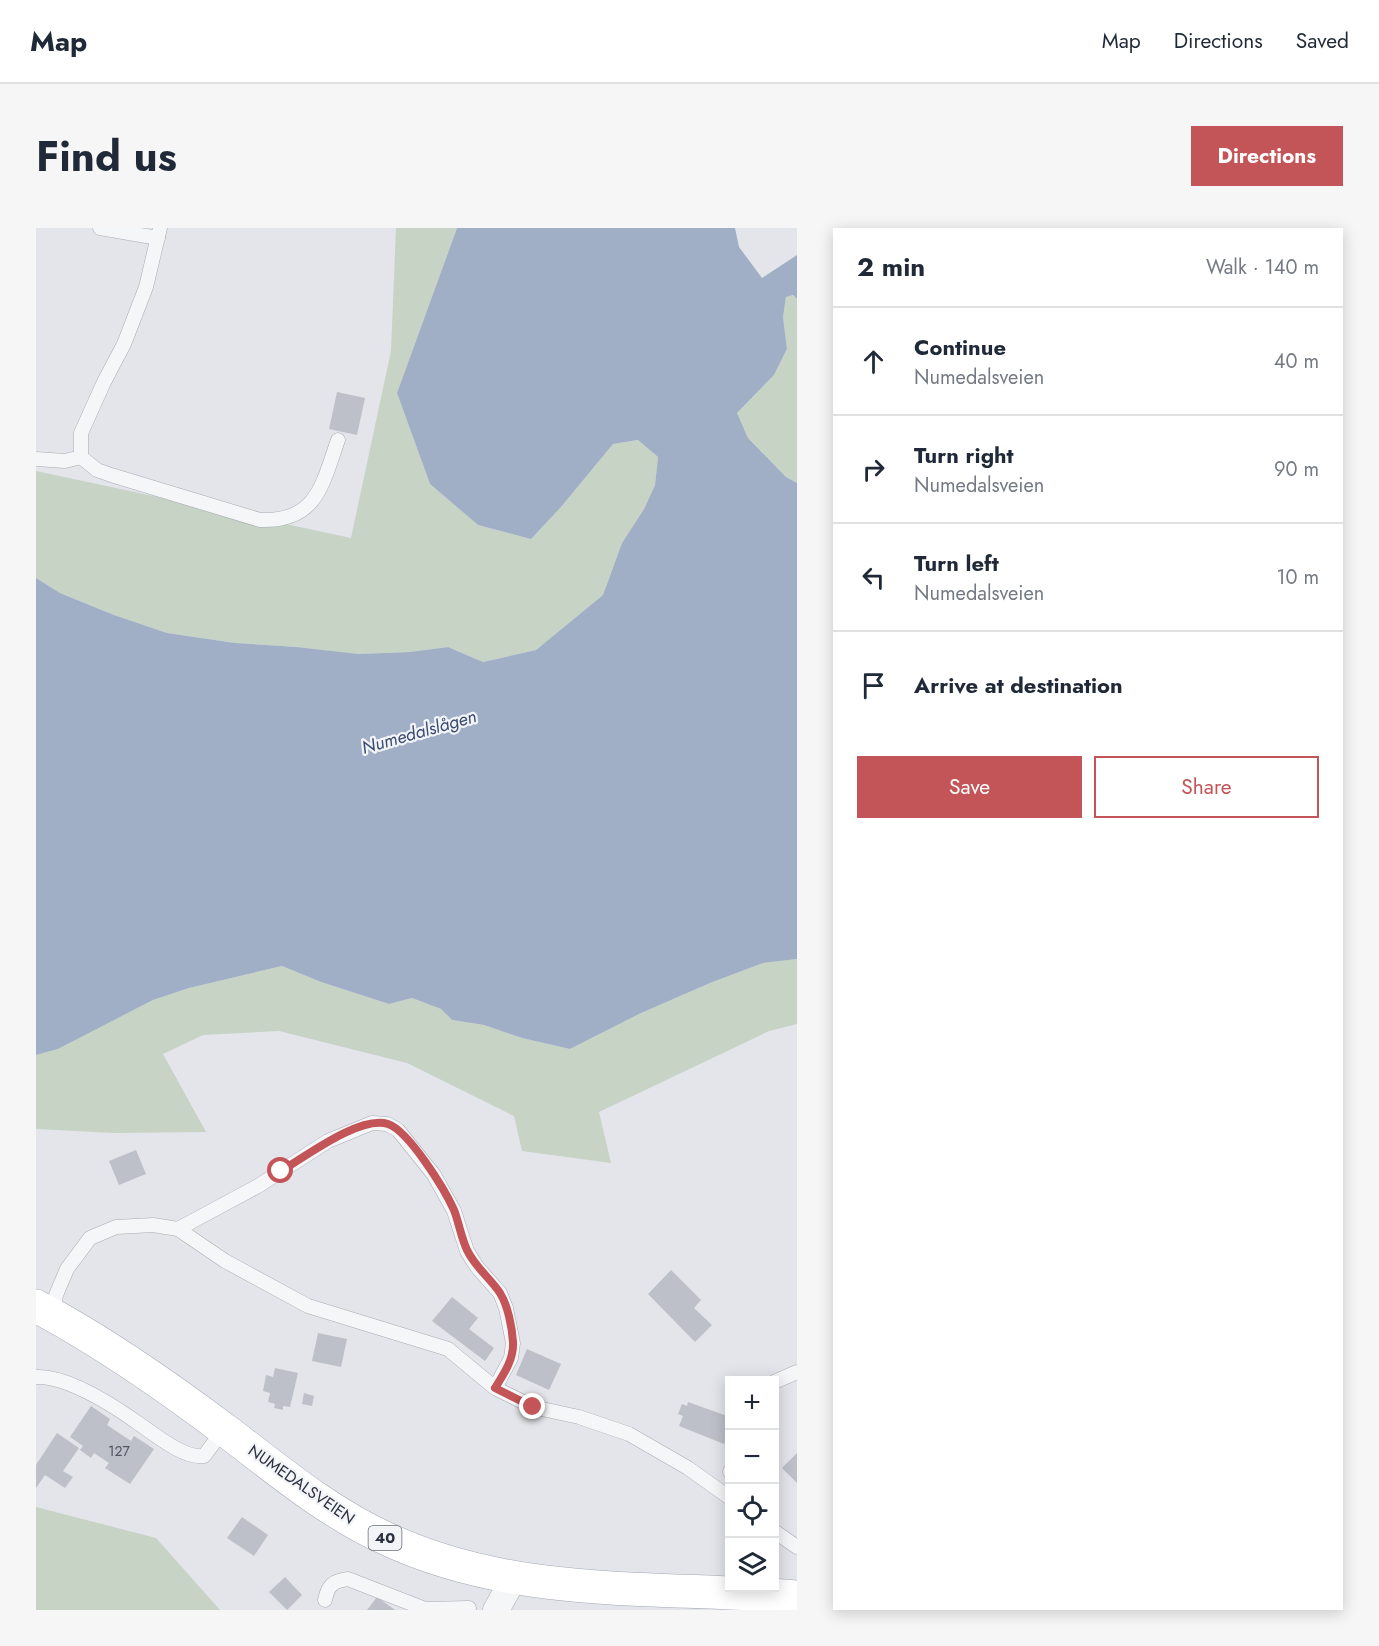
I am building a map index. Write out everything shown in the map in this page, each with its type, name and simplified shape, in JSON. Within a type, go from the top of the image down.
[{"type":"main road","name":"NUMEDALSVEIEN","points":[[44,1310],[87,1334],[163,1385],[344,1516],[386,1539],[433,1558],[514,1578],[595,1588],[797,1597]]},
{"type":"street","points":[[496,1610],[514,1578]]},
{"type":"lane","points":[[81,457],[81,433],[124,344],[146,287],[159,233],[100,228]]},
{"type":"lane","points":[[81,457],[97,470],[111,476],[260,520],[278,521],[294,516],[307,508],[325,479],[338,440]]},
{"type":"lane","points":[[36,459],[66,461],[81,457]]},
{"type":"lane","points":[[178,1228],[258,1186],[328,1141],[372,1123],[387,1124],[398,1130],[434,1175],[454,1211],[467,1251],[477,1267],[500,1293],[511,1326],[513,1343],[511,1358],[495,1388]]},
{"type":"lane","name":"NUMEDALSVEIEN","points":[[44,1310],[56,1295],[67,1269],[90,1238],[116,1227],[153,1225],[178,1228],[225,1261],[308,1306],[448,1349],[495,1388],[533,1407],[579,1417],[629,1434],[688,1468],[725,1495]]},
{"type":"lane","points":[[779,1380],[797,1372]]},
{"type":"lane","points":[[36,1377],[68,1384],[90,1393],[136,1421],[167,1444],[194,1456],[204,1456],[224,1429]]},
{"type":"lane","points":[[779,1534],[797,1547]]},
{"type":"lane","points":[[325,1600],[330,1585],[336,1580],[348,1579],[425,1609],[469,1608]]},
{"type":"green space","points":[[396,228],[457,228],[397,393],[430,484],[478,525],[531,539],[561,507],[613,444],[638,440],[658,457],[655,485],[644,509],[622,543],[603,595],[536,650],[483,662],[448,647],[410,652],[359,654],[235,643],[167,633],[60,593],[36,578],[36,471],[351,538],[391,351]]},
{"type":"green space","points":[[793,295],[797,299],[797,483],[786,477],[748,438],[737,413],[774,375],[787,349],[783,317],[786,297]]},
{"type":"green space","points":[[797,959],[797,1024],[769,1031],[599,1112],[611,1163],[522,1151],[514,1116],[407,1063],[279,1031],[203,1035],[163,1054],[206,1132],[114,1133],[36,1129],[36,1055],[58,1049],[153,1000],[189,988],[282,966],[321,982],[389,1004],[412,998],[441,1009],[452,1020],[484,1025],[522,1038],[570,1049],[639,1014],[710,983],[763,963]]},
{"type":"green space","points":[[36,1507],[156,1538],[220,1610],[36,1610]]},
{"type":"water","name":"Numedalslågen","points":[[457,228],[735,228],[739,247],[762,278],[797,255],[797,299],[793,295],[786,297],[783,317],[787,349],[774,375],[737,413],[748,438],[786,477],[797,483],[797,959],[763,963],[710,983],[639,1014],[570,1049],[522,1038],[484,1025],[452,1020],[441,1009],[412,998],[389,1004],[321,982],[282,966],[189,988],[153,1000],[58,1049],[36,1055],[36,578],[60,593],[167,633],[235,643],[359,654],[410,652],[448,647],[483,662],[536,650],[603,595],[622,543],[644,509],[655,485],[658,457],[638,440],[613,444],[561,507],[531,539],[478,525],[430,484],[397,393]]},
{"type":"building","points":[[337,392],[365,398],[357,435],[329,429]]},
{"type":"building","points":[[136,1150],[146,1174],[119,1185],[109,1161]]},
{"type":"building","points":[[671,1270],[701,1300],[694,1308],[712,1325],[695,1342],[648,1294]]},
{"type":"building","points":[[452,1297],[478,1318],[469,1329],[494,1348],[485,1361],[432,1321]]},
{"type":"building","points":[[318,1333],[347,1339],[341,1367],[312,1361]]},
{"type":"building","points":[[527,1349],[561,1364],[549,1390],[516,1375]]},
{"type":"building","points":[[275,1368],[298,1373],[290,1407],[283,1406],[283,1410],[274,1408],[275,1404],[268,1402],[270,1393],[263,1391],[266,1375],[273,1377]]},
{"type":"building","points":[[304,1393],[314,1396],[312,1406],[302,1404]]},
{"type":"building","points":[[688,1402],[725,1415],[724,1444],[679,1426],[683,1416],[678,1414],[682,1404],[687,1406]]},
{"type":"building","points":[[91,1406],[110,1419],[107,1425],[131,1441],[134,1436],[154,1449],[130,1484],[105,1468],[109,1463],[94,1453],[91,1458],[80,1450],[83,1446],[70,1437]]},
{"type":"building","points":[[57,1433],[79,1448],[63,1471],[73,1477],[65,1488],[45,1475],[36,1488],[36,1465]]},
{"type":"building","points":[[797,1453],[797,1483],[782,1468]]},
{"type":"building","points":[[242,1517],[268,1535],[254,1556],[227,1538]]},
{"type":"building","points":[[285,1577],[302,1595],[287,1610],[269,1592]]},
{"type":"building","points":[[377,1597],[395,1610],[367,1610]]},
{"type":"route","points":[[281,1171],[348,1131],[372,1123],[387,1124],[398,1130],[445,1192],[467,1251],[477,1267],[500,1293],[506,1308],[513,1343],[511,1358],[495,1388],[533,1407]]}]
